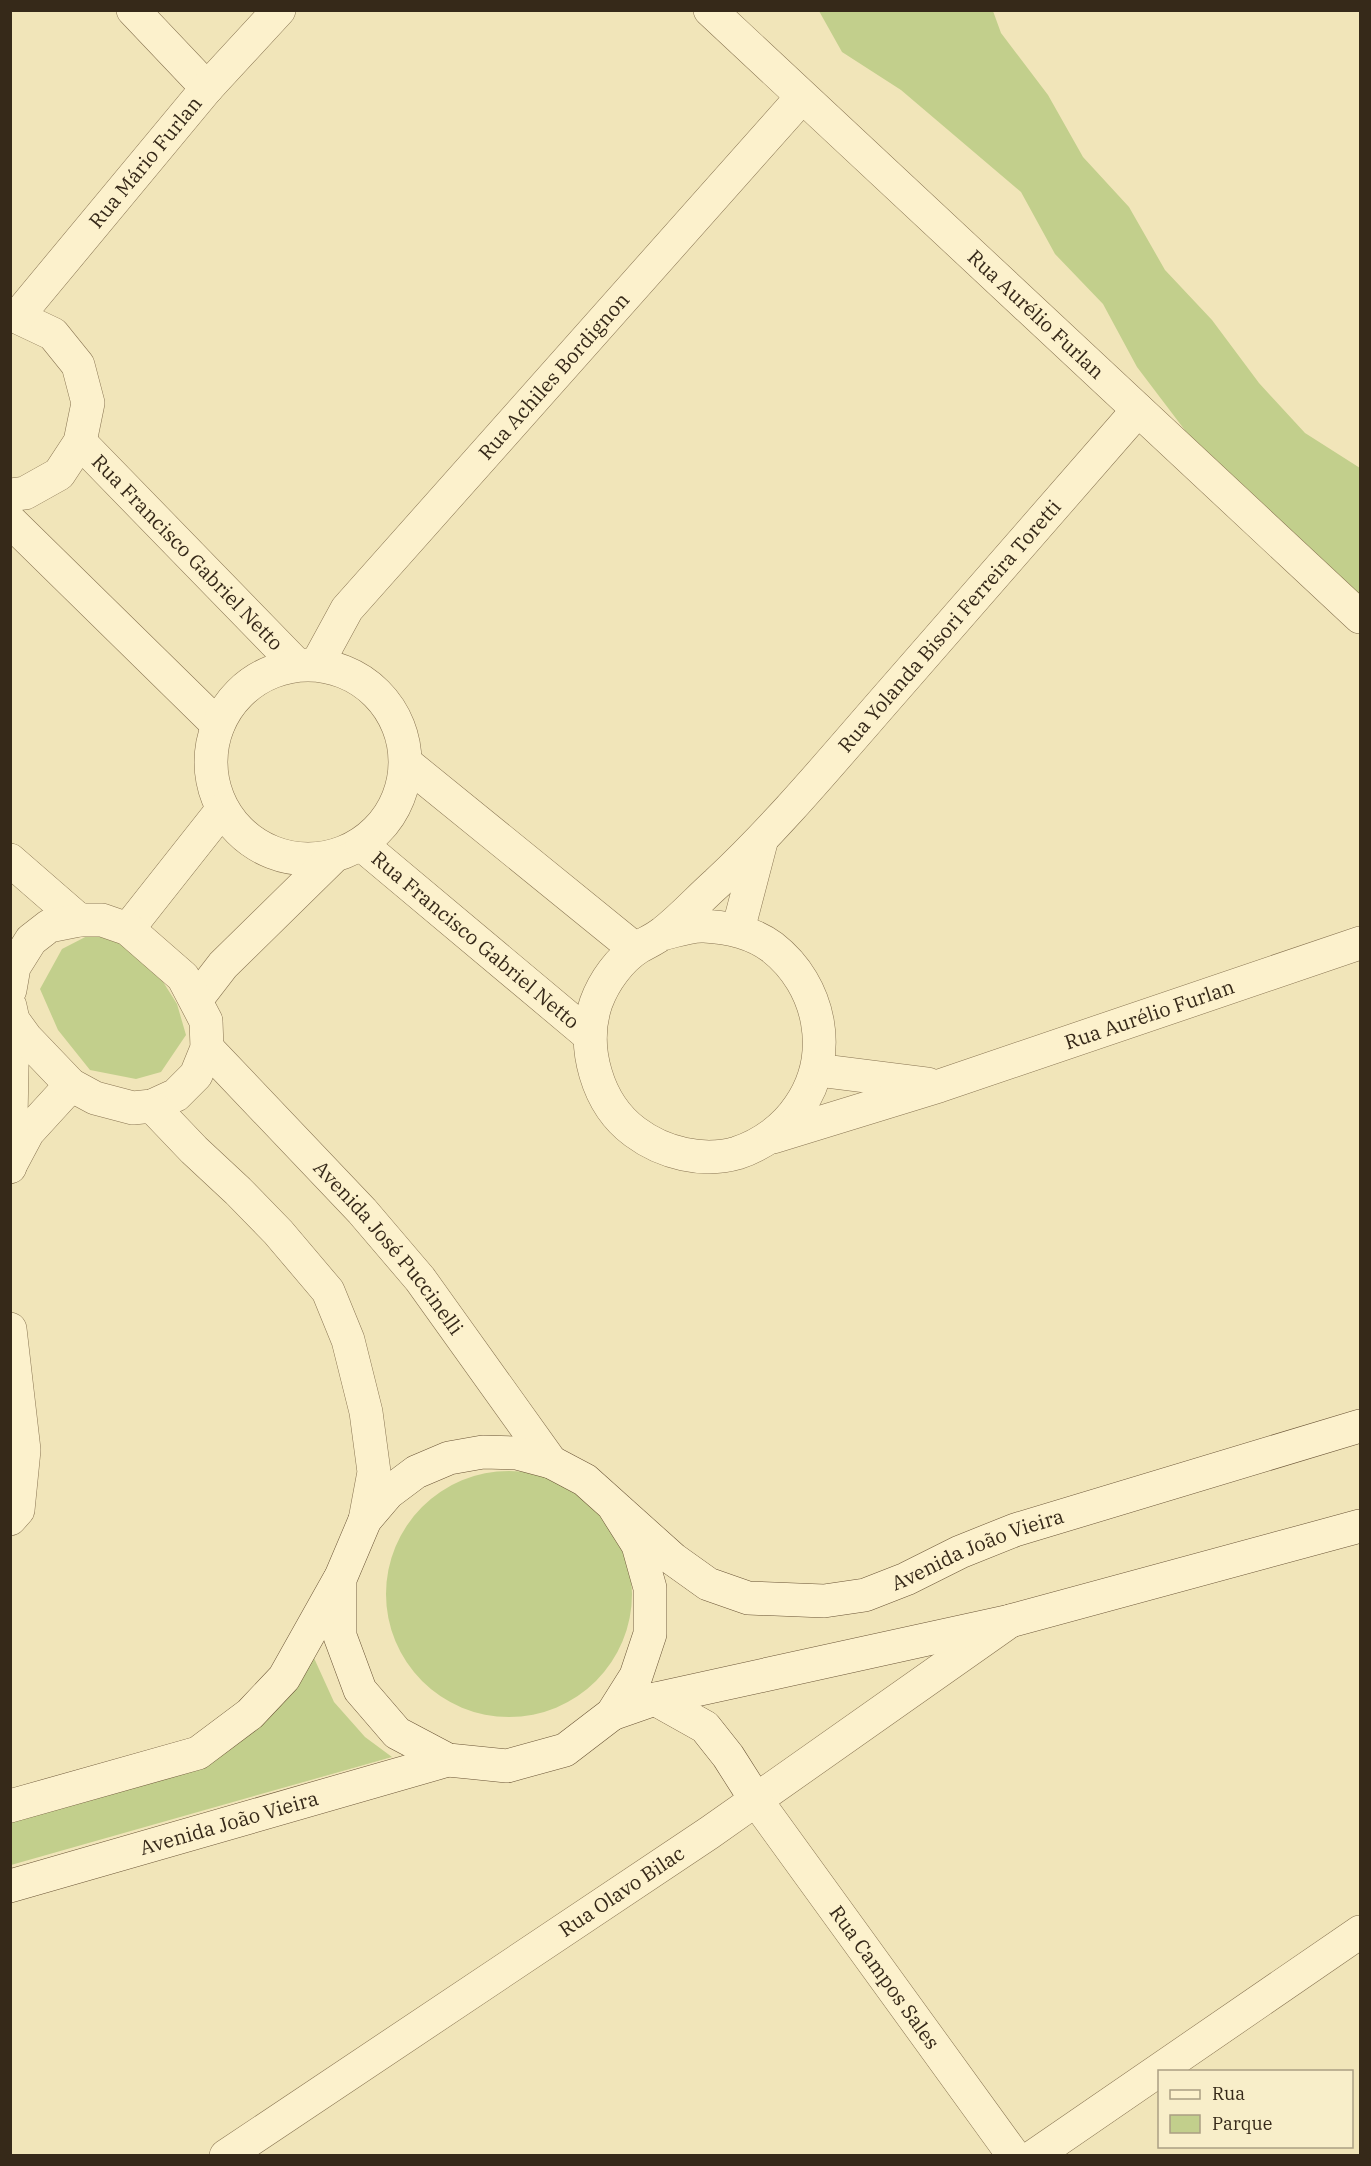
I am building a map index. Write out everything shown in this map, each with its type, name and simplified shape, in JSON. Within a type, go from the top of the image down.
[{"type":"street","points":[[133,10],[207,88]]},
{"type":"street","name":"Rua Mário Furlan","points":[[14,317],[207,88],[279,10]]},
{"type":"street","name":"Rua Aurélio Furlan","points":[[710,10],[1360,617]]},
{"type":"street","name":"Rua Achiles Bordignon","points":[[306,664],[347,609],[802,97]]},
{"type":"street","points":[[10,495],[25,493],[58,474],[80,442],[88,403],[78,365],[53,334],[14,317]]},
{"type":"street","name":"Rua Yolanda Bisori Ferreira Toretti","points":[[769,1138],[736,1153],[700,1157],[665,1150],[633,1132],[609,1105],[594,1072],[590,1036],[596,1003],[612,973],[761,842],[1138,410]]},
{"type":"street","name":"Rua Francisco Gabriel Netto","points":[[80,442],[306,664]]},
{"type":"street","points":[[10,521],[218,725]]},
{"type":"street","points":[[196,1000],[223,965],[331,859],[362,845],[394,810],[406,763],[400,727],[381,696],[352,673],[306,664],[271,671],[248,684],[230,702],[218,725],[210,753],[212,783],[222,810],[250,842],[289,859],[331,859]]},
{"type":"street","points":[[406,763],[649,942],[700,925],[738,930],[770,945],[795,970],[813,1000],[820,1035],[817,1070],[807,1096],[796,1112],[769,1138]]},
{"type":"street","points":[[128,929],[222,810]]},
{"type":"street","name":"Rua Yolanda Bisori Ferreira Toretti","points":[[738,930],[761,842]]},
{"type":"street","name":"Rua Francisco Gabriel Netto","points":[[362,845],[590,1036]]},
{"type":"street","points":[[10,860],[79,920]]},
{"type":"street","points":[[11,1165],[12,990],[31,940],[49,926],[79,920],[102,920],[128,929],[183,977],[206,1021],[207,1048],[196,1076],[176,1095],[152,1106],[133,1108],[109,1103],[71,1085],[46,1061],[12,990]]},
{"type":"street","name":"Rua Aurélio Furlan","points":[[769,1138],[939,1086],[1360,943]]},
{"type":"street","name":"Avenida José Puccinelli","points":[[207,1048],[362,1211],[420,1279],[551,1462]]},
{"type":"street","name":"Rua Aurélio Furlan","points":[[817,1070],[939,1086]]},
{"type":"street","points":[[11,1165],[28,1132],[71,1085]]},
{"type":"street","points":[[10,1806],[198,1753],[250,1714],[284,1678],[340,1579],[365,1520],[374,1472],[366,1412],[348,1340],[327,1291],[278,1232],[152,1106]]},
{"type":"street","points":[[10,1329],[24,1450],[18,1510],[10,1519]]},
{"type":"street","name":"Avenida João Vieira","points":[[614,1507],[673,1559],[708,1584],[748,1598],[824,1601],[865,1595],[1015,1530],[1360,1426]]},
{"type":"street","points":[[365,1520],[388,1493],[416,1472],[448,1458],[483,1452],[517,1453],[551,1462],[585,1480],[614,1507],[638,1545],[650,1588],[650,1634],[636,1676],[612,1714]]},
{"type":"street","points":[[340,1579],[340,1636],[360,1690],[397,1733],[448,1760],[507,1766],[565,1750],[612,1714],[655,1699],[1010,1621],[1360,1526]]},
{"type":"street","name":"Rua Olavo Bilac","points":[[226,2156],[756,1800],[1010,1621]]},
{"type":"street","name":"Rua Campos Sales","points":[[655,1699],[705,1727],[728,1756],[756,1800],[1014,2156]]},
{"type":"street","name":"Avenida João Vieira","points":[[10,1886],[448,1760]]},
{"type":"street","points":[[1159,2070],[1360,1932]]},
{"type":"street","points":[[1034,2156],[1158,2071]]},
{"type":"green space","points":[[819,11],[993,11],[1001,33],[1048,95],[1083,157],[1129,207],[1165,270],[1212,320],[1259,383],[1305,433],[1360,468],[1360,613],[1230,504],[1184,429],[1137,367],[1103,304],[1055,254],[1021,192],[901,90],[842,52]]},
{"type":"green space","points":[[95,932],[131,945],[155,969],[177,1004],[186,1035],[161,1072],[136,1079],[90,1070],[58,1030],[40,989],[62,949]]},
{"type":"green space","points":[[497,1471],[521,1471],[545,1476],[567,1485],[596,1507],[618,1536],[623,1547],[630,1570],[632,1594],[630,1618],[623,1641],[618,1652],[596,1681],[567,1703],[545,1712],[521,1717],[497,1717],[473,1712],[451,1703],[431,1689],[414,1672],[400,1652],[391,1630],[386,1606],[386,1582],[391,1558],[400,1536],[414,1516],[431,1499],[451,1485],[473,1476]]},
{"type":"green space","points":[[314,1658],[334,1702],[365,1737],[392,1757],[11,1865],[11,1822],[136,1787],[292,1685]]}]
